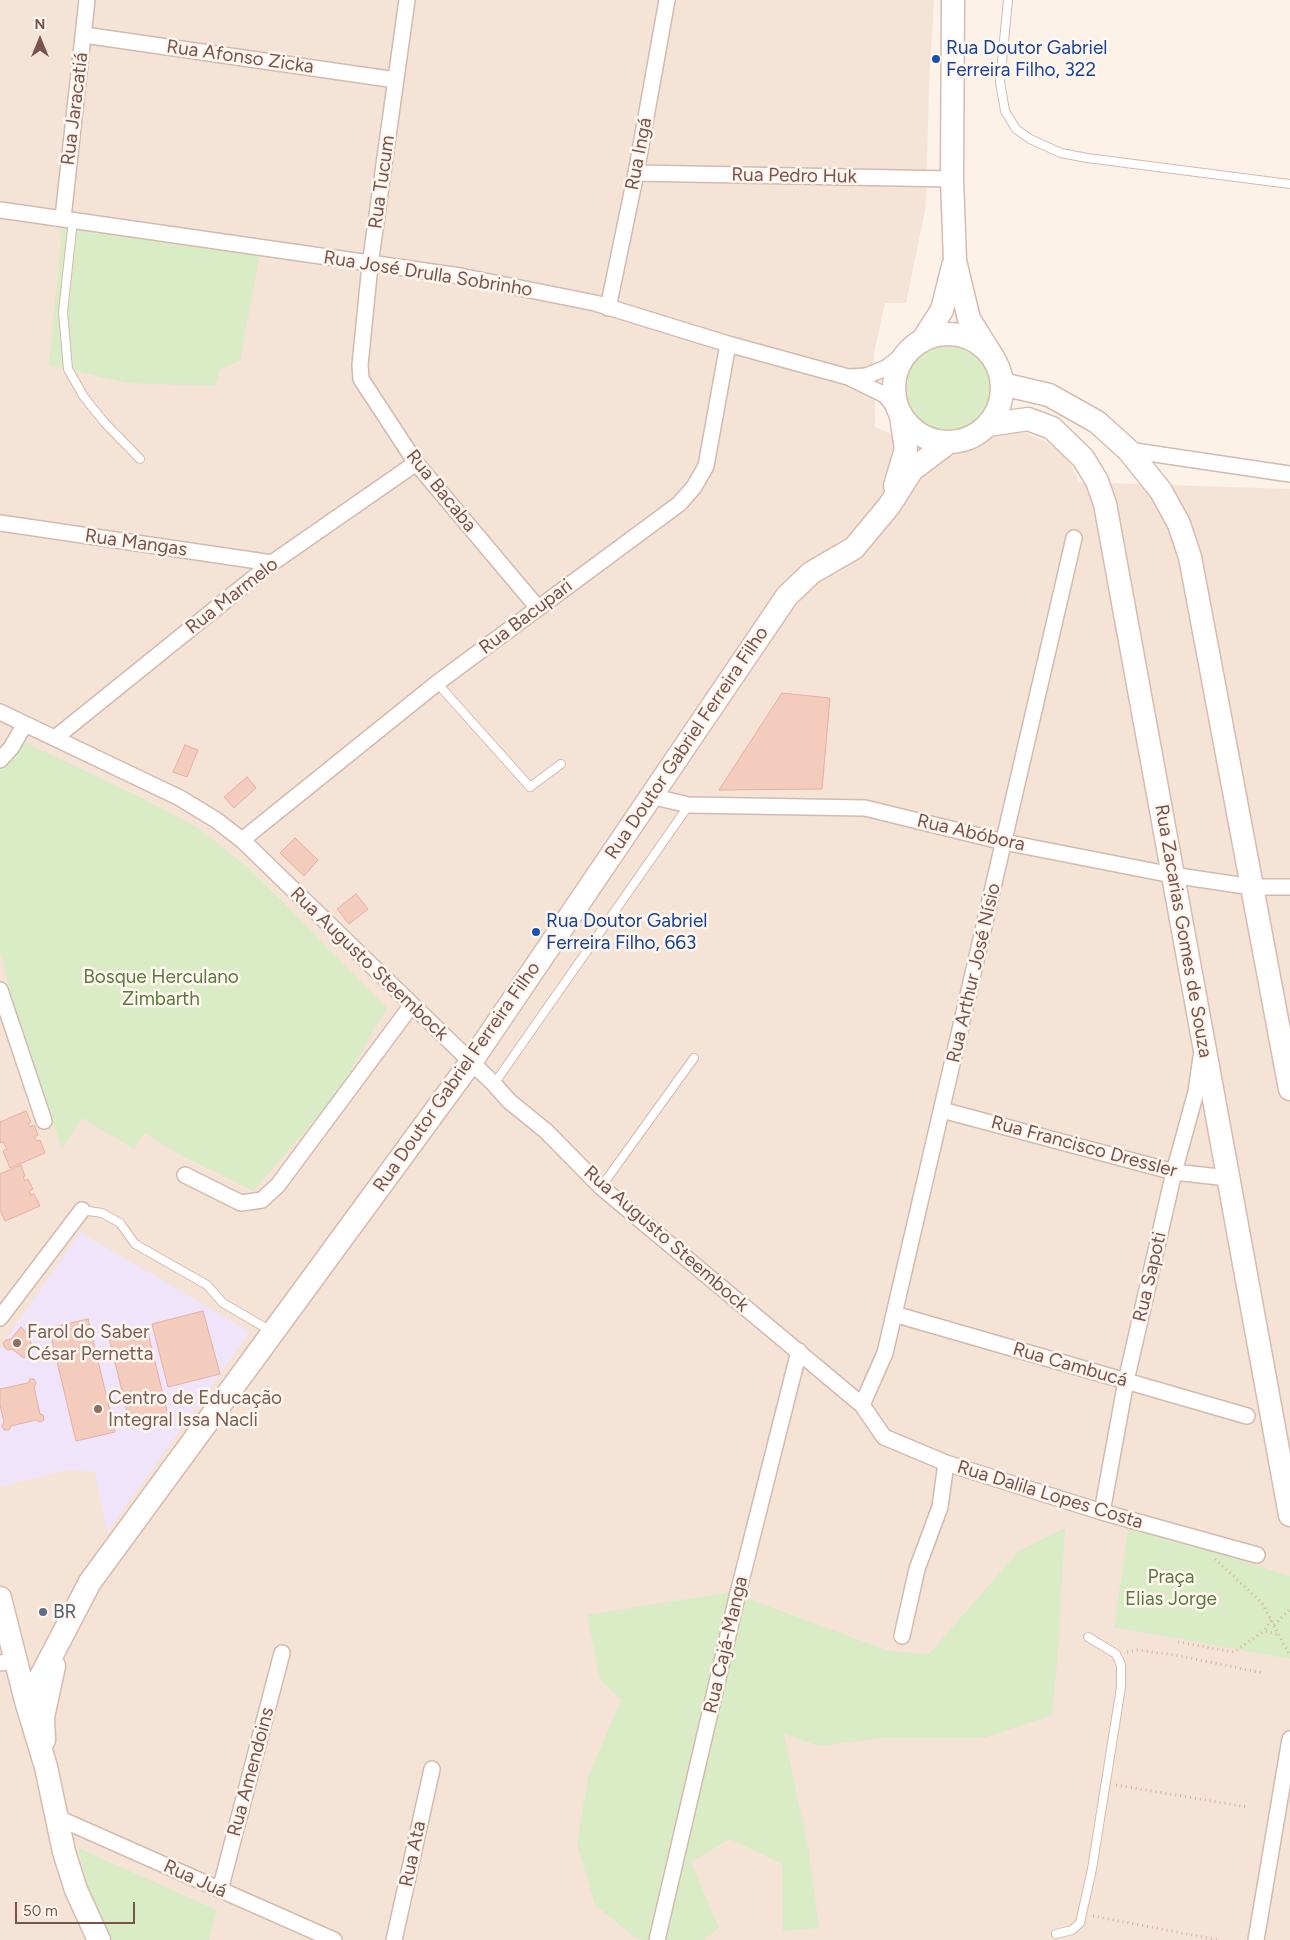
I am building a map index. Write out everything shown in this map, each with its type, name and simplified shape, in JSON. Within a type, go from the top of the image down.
[{"type":"main road","points":[[953,0],[952,180],[955,260],[969,319],[1000,371],[1002,399],[988,425],[970,438],[949,442],[934,441],[921,436],[910,427],[900,414],[893,390],[897,369],[942,310],[955,260]]},
{"type":"main road","points":[[915,346],[937,335],[954,334],[969,338],[983,347],[994,359]]},
{"type":"main road","points":[[1002,384],[1049,395],[1097,422],[1128,450],[1161,491],[1179,524],[1190,557],[1290,1090]]},
{"type":"main road","name":"Rua Doutor Gabriel Ferreira Filho","points":[[889,506],[906,449],[900,414]]},
{"type":"main road","name":"Rua Zacarias Gomes de Souza","points":[[988,425],[1028,420],[1052,428],[1083,458],[1098,481],[1105,504],[1290,1515]]},
{"type":"main road","name":"Rua Doutor Gabriel Ferreira Filho","points":[[26,1701],[90,1582],[471,1062],[787,596],[811,573],[854,548],[889,506],[912,470],[949,442]]},
{"type":"main road","points":[[0,1598],[10,1659],[26,1701],[46,1767],[64,1852],[76,1890],[99,1940]]},
{"type":"main road","points":[[10,1659],[45,1652],[59,1640]]},
{"type":"main road","name":"Rua Doutor Gabriel Ferreira Filho","points":[[46,1767],[43,1717],[59,1640]]},
{"type":"street","name":"Rua Jaracatiá","points":[[68,219],[87,0]]},
{"type":"street","name":"Rua Tucum","points":[[360,365],[370,265],[407,0]]},
{"type":"street","name":"Rua Ingá","points":[[608,308],[636,173],[667,0]]},
{"type":"street","name":"Rua Afonso Zicka","points":[[84,34],[396,80]]},
{"type":"street","name":"Rua Pedro Huk","points":[[636,173],[952,180]]},
{"type":"street","name":"Rua José Drulla Sobrinho","points":[[0,210],[370,265],[460,276],[595,303],[728,344],[848,377],[885,395],[900,414]]},
{"type":"street","name":"Rua Bacupari","points":[[242,840],[437,683],[679,504],[694,487],[706,466],[728,344]]},
{"type":"street","name":"Rua José Drulla Sobrinho","points":[[848,377],[866,376],[886,368],[915,346]]},
{"type":"street","name":"Rua Bacaba","points":[[360,365],[361,379],[416,463],[538,608]]},
{"type":"street","points":[[1128,450],[1290,474]]},
{"type":"street","name":"Rua Marmelo","points":[[55,738],[272,563],[416,463]]},
{"type":"street","name":"Rua Mangas","points":[[0,523],[272,563]]},
{"type":"street","name":"Rua Arthur José Nísio","points":[[862,1405],[885,1354],[1074,538]]},
{"type":"street","name":"Rua Augusto Steembock","points":[[0,712],[180,798],[216,820],[242,840],[411,1006],[494,1084],[509,1101],[546,1131],[601,1187],[862,1405]]},
{"type":"street","points":[[0,760],[11,748],[25,724]]},
{"type":"street","name":"Rua Abóbora","points":[[650,796],[689,805],[866,808],[1004,842],[1172,875],[1252,887],[1290,887]]},
{"type":"street","points":[[0,990],[44,1121]]},
{"type":"street","points":[[186,1175],[241,1203],[262,1200],[278,1185],[411,1006]]},
{"type":"street","name":"Rua Sapoti","points":[[1102,1512],[1126,1381],[1174,1172],[1196,1092],[1203,1044]]},
{"type":"street","name":"Rua Francisco Dressler","points":[[942,1110],[1174,1172],[1228,1178]]},
{"type":"street","points":[[0,1318],[82,1210]]},
{"type":"street","name":"Rua Cambucá","points":[[894,1314],[1247,1416]]},
{"type":"street","name":"Rua Cajá-Manga","points":[[657,1940],[737,1597],[799,1351]]},
{"type":"street","name":"Rua Dalila Lopes Costa","points":[[862,1405],[884,1437],[946,1463],[1102,1512],[1257,1555]]},
{"type":"street","points":[[902,1636],[917,1569],[940,1507],[946,1463]]},
{"type":"street","name":"Rua Amendoins","points":[[220,1890],[282,1653]]},
{"type":"street","points":[[1256,1940],[1290,1739]]},
{"type":"street","name":"Rua Ata","points":[[394,1940],[432,1768]]},
{"type":"street","name":"Rua Juá","points":[[56,1816],[334,1940]]},
{"type":"lane","points":[[1008,0],[1000,82],[1001,89],[1005,111],[1016,129],[1030,139],[1061,154],[1290,184]]},
{"type":"lane","points":[[68,219],[63,312],[68,369],[84,397],[104,422],[140,459]]},
{"type":"lane","points":[[437,683],[530,787],[561,764]]},
{"type":"lane","points":[[494,1084],[689,805]]},
{"type":"lane","points":[[601,1187],[694,1058]]},
{"type":"lane","points":[[82,1210],[102,1213],[120,1223],[136,1244],[207,1285],[223,1303],[272,1332]]},
{"type":"lane","points":[[1056,1934],[1072,1930],[1080,1923],[1092,1869],[1121,1687],[1121,1665],[1116,1654],[1088,1637]]},
{"type":"path","points":[[1196,1538],[1224,1568],[1262,1603],[1290,1656]]},
{"type":"path","points":[[1274,1625],[1290,1609]]},
{"type":"path","points":[[1178,1642],[1234,1652],[1264,1631],[1271,1620]]},
{"type":"path","points":[[1264,1631],[1279,1634]]},
{"type":"path","points":[[1116,1654],[1137,1650],[1175,1655],[1263,1673]]},
{"type":"path","points":[[1105,1783],[1246,1807]]},
{"type":"path","points":[[1082,1914],[1218,1940]]},
{"type":"shaded area","points":[[0,0],[934,0],[929,86],[926,206],[906,303],[885,303],[874,353],[875,427],[943,455],[1004,432],[1024,432],[1047,442],[1069,460],[1079,482],[1290,489],[1290,1940],[0,1940]]},
{"type":"shaded area","name":"Centro de Educação Integral Issa Nacli","points":[[80,1232],[250,1332],[107,1533],[95,1472],[66,1470],[0,1487],[0,1348]]},
{"type":"green space","points":[[63,218],[261,248],[240,361],[220,369],[215,386],[127,383],[49,365]]},
{"type":"green space","points":[[948,343],[965,347],[980,356],[989,371],[993,388],[989,405],[980,420],[965,429],[948,433],[931,429],[916,420],[907,405],[903,388],[907,371],[916,356],[931,347]]},
{"type":"green space","name":"Bosque Herculano Zimbarth","points":[[20,740],[142,798],[198,828],[250,869],[387,1008],[337,1094],[253,1191],[182,1156],[144,1133],[134,1149],[82,1118],[62,1148],[21,1034],[0,952],[0,770]]},
{"type":"green space","name":"Praça Elias Jorge","points":[[1129,1524],[1290,1576],[1290,1659],[1114,1627]]},
{"type":"green space","points":[[1065,1528],[1058,1651],[1052,1715],[984,1738],[884,1738],[819,1746],[784,1734],[808,1846],[819,1928],[783,1931],[782,1864],[730,1839],[691,1862],[719,1928],[704,1940],[642,1940],[636,1938],[595,1905],[577,1843],[588,1777],[621,1700],[600,1679],[587,1615],[730,1592],[889,1651],[929,1654],[1019,1551]]},
{"type":"green space","points":[[78,1848],[217,1910],[209,1940],[112,1940],[92,1899]]},
{"type":"building","points":[[782,693],[830,698],[822,789],[719,790]]},
{"type":"building","points":[[185,745],[198,750],[187,777],[173,772]]},
{"type":"building","points":[[247,777],[256,788],[234,808],[224,797]]},
{"type":"building","points":[[295,838],[318,860],[304,876],[280,853]]},
{"type":"building","points":[[356,894],[368,909],[349,924],[337,909]]},
{"type":"building","points":[[26,1111],[31,1122],[28,1124],[30,1127],[34,1125],[38,1135],[34,1137],[37,1141],[40,1140],[45,1153],[10,1168],[3,1151],[7,1149],[3,1142],[0,1143],[0,1122]]},
{"type":"building","points":[[21,1165],[25,1181],[28,1179],[33,1189],[29,1191],[31,1195],[34,1194],[40,1206],[5,1221],[0,1210],[0,1174]]},
{"type":"building","points":[[203,1311],[220,1374],[168,1387],[152,1324]]},
{"type":"building","points":[[88,1319],[115,1432],[76,1441],[49,1328]]},
{"type":"building","name":"Farol do Saber César Pernetta","points":[[21,1327],[27,1333],[31,1342],[30,1351],[24,1358],[12,1349],[8,1350],[4,1347],[3,1343],[11,1339]]},
{"type":"building","points":[[147,1329],[169,1419],[131,1428],[109,1338]]},
{"type":"building","points":[[30,1379],[34,1379],[36,1383],[34,1387],[40,1414],[43,1415],[44,1420],[11,1426],[9,1430],[4,1430],[2,1426],[4,1422],[0,1405],[0,1389],[28,1383]]},
{"type":"place","name":"Rua Doutor Gabriel Ferreira Filho, 322","points":[[936,59]]},
{"type":"place","name":"Rua Doutor Gabriel Ferreira Filho, 663","points":[[536,932]]},
{"type":"place","name":"Farol do Saber César Pernetta","points":[[17,1343]]},
{"type":"place","name":"Centro de Educação Integral Issa Nacli","points":[[98,1409]]},
{"type":"place","name":"BR","points":[[43,1612]]}]
